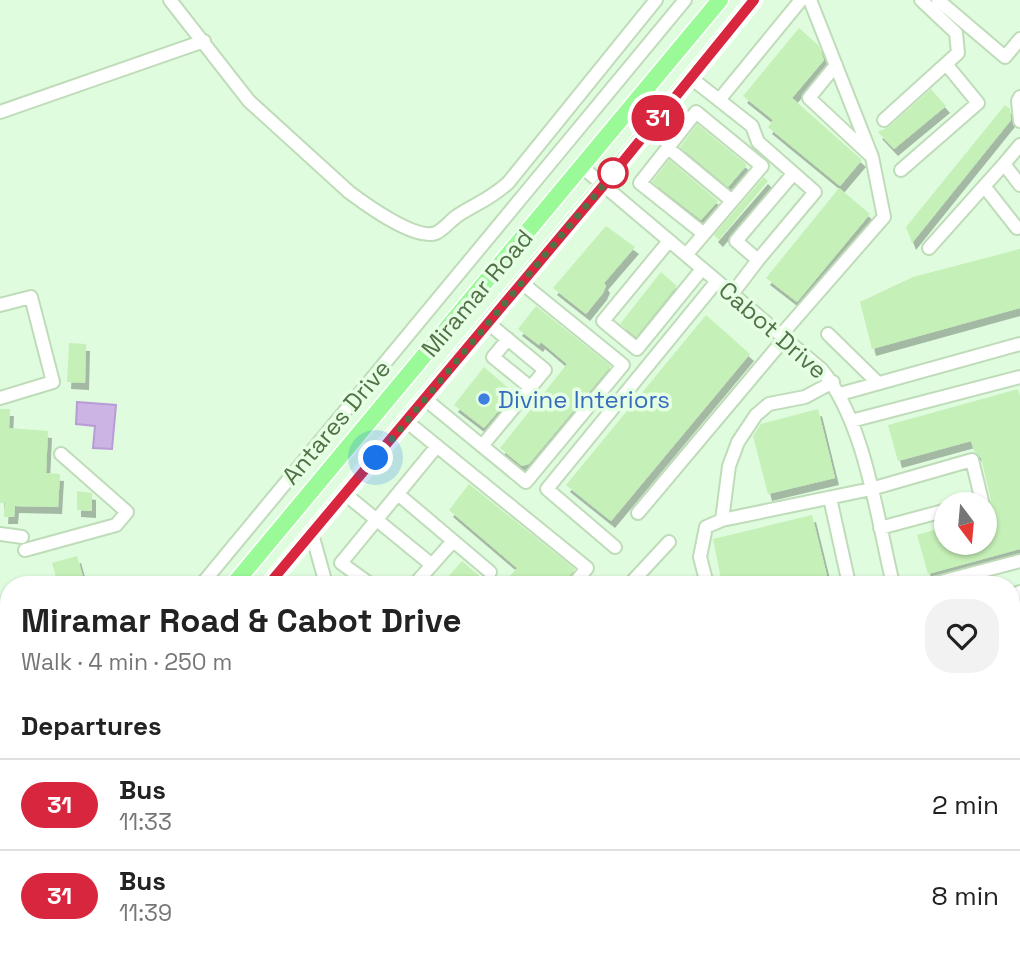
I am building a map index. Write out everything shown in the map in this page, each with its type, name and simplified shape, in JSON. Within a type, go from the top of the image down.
[{"type":"main road","name":"Miramar Road","points":[[241,576],[720,0]]},
{"type":"main road","name":"Miramar Road","points":[[277,576],[603,186],[754,0]]},
{"type":"street","points":[[170,0],[249,101],[366,205],[416,232],[428,235],[436,233],[455,217],[481,204],[508,183],[656,0]]},
{"type":"street","name":"Antares Drive","points":[[209,576],[685,0]]},
{"type":"street","points":[[719,100],[801,0]]},
{"type":"street","points":[[638,513],[884,217],[872,157],[810,0]]},
{"type":"street","points":[[884,120],[958,53],[956,33],[921,0]]},
{"type":"street","points":[[938,0],[1004,57],[1020,39]]},
{"type":"street","points":[[0,112],[204,41]]},
{"type":"street","points":[[901,170],[978,103],[946,64]]},
{"type":"street","points":[[836,65],[809,98],[872,157]]},
{"type":"street","points":[[691,78],[752,126],[758,142],[816,192],[732,293]]},
{"type":"street","points":[[1020,97],[1020,121]]},
{"type":"street","points":[[686,255],[704,234],[732,201],[762,166],[696,112],[640,183],[704,234]]},
{"type":"street","points":[[929,248],[1020,145]]},
{"type":"street","points":[[668,148],[732,201]]},
{"type":"street","points":[[1004,164],[1020,184]]},
{"type":"street","name":"Cabot Drive","points":[[582,167],[821,369],[832,382],[840,394],[858,437],[891,576]]},
{"type":"street","points":[[758,260],[736,241],[793,174]]},
{"type":"street","points":[[984,186],[1017,228]]},
{"type":"street","points":[[636,349],[603,321],[669,240]]},
{"type":"street","points":[[425,399],[526,482],[702,269]]},
{"type":"street","points":[[615,547],[547,489],[717,281]]},
{"type":"street","points":[[522,283],[623,365]]},
{"type":"street","points":[[0,305],[31,296],[53,382],[0,398]]},
{"type":"street","points":[[482,446],[545,370],[488,323]]},
{"type":"street","points":[[828,334],[878,383]]},
{"type":"street","points":[[508,339],[493,357],[531,388]]},
{"type":"street","points":[[840,394],[1020,344]]},
{"type":"street","points":[[851,421],[1020,376]]},
{"type":"street","points":[[722,520],[729,466],[737,442],[756,415],[769,404],[805,397],[832,382]]},
{"type":"street","points":[[406,421],[587,568],[580,576]]},
{"type":"street","points":[[359,576],[341,563],[437,446]]},
{"type":"street","points":[[0,534],[23,543],[82,536],[116,525],[127,512],[61,454]]},
{"type":"street","points":[[705,576],[700,557],[706,527],[722,520],[871,489],[972,460],[980,492]]},
{"type":"street","points":[[345,494],[432,565]]},
{"type":"street","points":[[398,495],[490,572]]},
{"type":"street","points":[[830,498],[847,576]]},
{"type":"street","points":[[880,528],[934,513]]},
{"type":"street","points":[[312,534],[324,576]]},
{"type":"street","points":[[422,576],[453,541]]},
{"type":"street","points":[[637,576],[669,542]]},
{"type":"street","points":[[963,576],[1020,561]]},
{"type":"shaded area","points":[[77,402],[116,405],[112,449],[93,448],[95,426],[76,424]]},
{"type":"building","points":[[799,28],[819,46],[824,60],[792,98],[862,160],[840,186],[768,127],[773,120],[743,96]]},
{"type":"building","points":[[931,89],[946,106],[894,149],[878,132],[890,126]]},
{"type":"building","points":[[1005,105],[1010,109],[1011,120],[912,243],[906,227]]},
{"type":"building","points":[[697,124],[747,165],[728,187],[680,147]]},
{"type":"building","points":[[669,160],[718,201],[701,220],[652,182]]},
{"type":"building","points":[[764,177],[768,181],[719,240],[714,235]]},
{"type":"building","points":[[839,188],[870,214],[797,302],[766,278]]},
{"type":"building","points":[[606,226],[635,247],[604,283],[606,286],[603,293],[586,314],[553,288]]},
{"type":"building","points":[[1020,249],[1020,308],[872,349],[860,302],[913,277]]},
{"type":"building","points":[[661,272],[677,286],[636,337],[620,324]]},
{"type":"building","points":[[536,306],[611,366],[529,464],[522,466],[500,448],[567,364],[541,342],[539,345],[518,329]]},
{"type":"building","points":[[706,315],[750,354],[611,521],[566,485]]},
{"type":"building","points":[[69,343],[86,344],[85,383],[67,382]]},
{"type":"building","name":"Divine Interiors","points":[[484,367],[514,393],[484,428],[454,405]]},
{"type":"building","points":[[1018,389],[1020,549],[998,555],[998,492],[989,492],[981,458],[974,451],[971,441],[898,461],[888,425]]},
{"type":"building","points":[[0,409],[10,409],[9,428],[48,431],[46,473],[60,474],[58,507],[15,506],[14,517],[4,517],[5,503],[0,503]]},
{"type":"building","points":[[818,409],[835,478],[768,494],[753,436],[761,424]]},
{"type":"building","points":[[469,484],[575,569],[569,576],[510,576],[517,568],[449,510]]},
{"type":"building","points":[[77,491],[92,493],[92,511],[77,510]]},
{"type":"building","points":[[812,515],[827,576],[720,576],[713,539]]},
{"type":"building","points":[[934,530],[934,555],[998,555],[928,574],[917,535]]},
{"type":"building","points":[[77,556],[83,576],[56,576],[52,563]]},
{"type":"building","points":[[462,561],[480,576],[449,576]]},
{"type":"bus line","name":"31","points":[[276,576],[603,186],[754,0]]},
{"type":"place","name":"Divine Interiors","points":[[484,399]]},
{"type":"route","points":[[376,458],[621,164],[613,173]]}]
